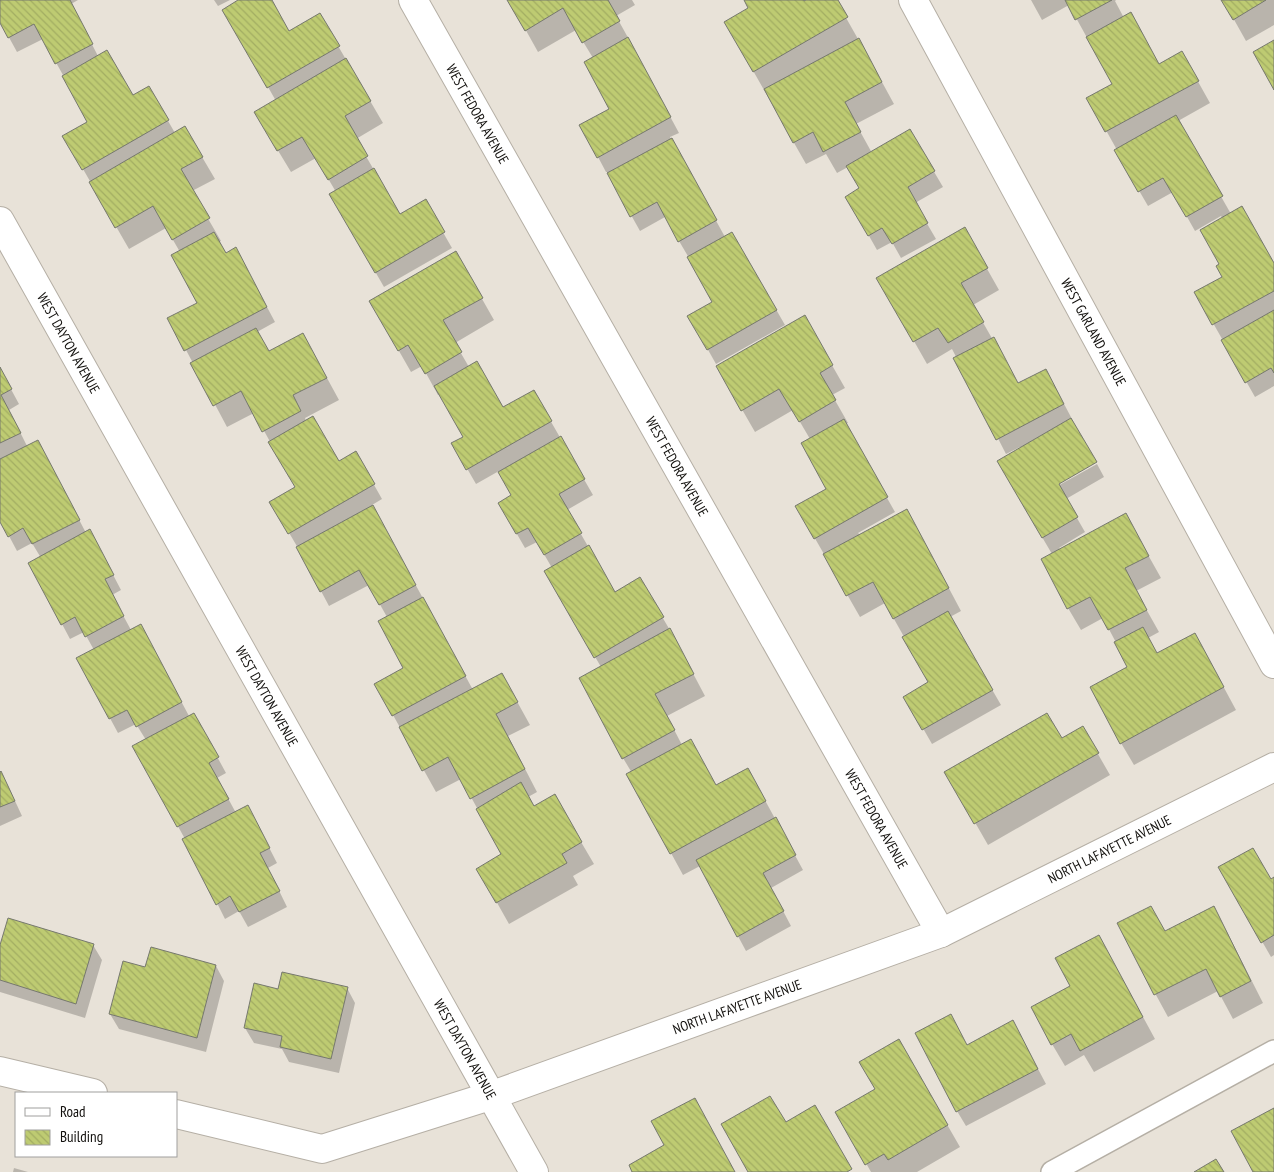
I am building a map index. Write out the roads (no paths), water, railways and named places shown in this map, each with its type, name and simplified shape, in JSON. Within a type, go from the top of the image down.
[{"type":"street","name":"WEST FEDORA AVENUE","points":[[413,0],[941,934]]},
{"type":"street","name":"WEST GARLAND AVENUE","points":[[913,0],[1274,664]]},
{"type":"street","name":"WEST DAYTON AVENUE","points":[[0,221],[534,1172]]},
{"type":"street","name":"NORTH LAFAYETTE AVENUE","points":[[178,1114],[322,1149],[490,1096],[941,934],[1274,767]]},
{"type":"street","points":[[0,1070],[89,1092]]},
{"type":"lane","points":[[1052,1172],[1274,1051]]}]
